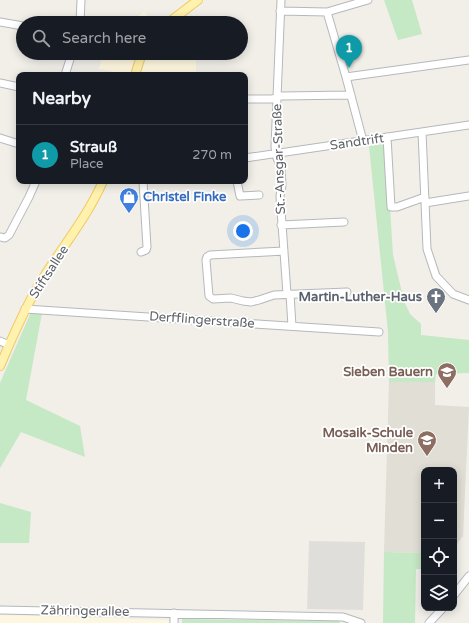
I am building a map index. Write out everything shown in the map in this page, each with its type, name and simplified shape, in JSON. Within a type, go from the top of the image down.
[{"type":"main road","points":[[177,16],[198,0]]},
{"type":"main road","points":[[136,72],[140,60]]},
{"type":"main road","name":"Stiftsallee","points":[[0,366],[25,309],[40,281],[78,227],[94,201],[102,184]]},
{"type":"street","points":[[80,16],[81,0]]},
{"type":"street","name":"St.-Ansgar-Straße","points":[[281,0],[275,129],[276,154],[281,168],[282,185],[280,196],[282,225],[292,326]]},
{"type":"street","points":[[280,11],[327,12],[368,0]]},
{"type":"street","points":[[327,12],[363,141]]},
{"type":"street","points":[[0,22],[16,25]]},
{"type":"street","points":[[66,72],[70,60]]},
{"type":"street","points":[[346,77],[469,60]]},
{"type":"street","points":[[0,83],[16,86]]},
{"type":"street","points":[[248,99],[276,98],[281,96],[351,95]]},
{"type":"street","name":"Sandtrift","points":[[248,158],[469,125]]},
{"type":"street","points":[[422,132],[427,249],[436,276],[453,294],[469,300]]},
{"type":"street","points":[[387,137],[391,207],[397,207],[425,200],[469,196]]},
{"type":"street","points":[[0,138],[16,143]]},
{"type":"street","points":[[0,238],[5,238],[9,235],[35,184]]},
{"type":"street","points":[[141,252],[146,250],[147,247],[143,184]]},
{"type":"street","points":[[238,184],[240,196],[259,195]]},
{"type":"street","points":[[282,225],[344,222]]},
{"type":"street","points":[[284,251],[210,255],[206,260],[209,296],[212,299],[231,298],[250,302],[270,296],[289,294],[347,292]]},
{"type":"street","name":"Derfflingerstraße","points":[[25,309],[379,332]]},
{"type":"street","points":[[0,341],[9,344]]},
{"type":"street","points":[[457,591],[469,576]]},
{"type":"street","name":"Zähringerallee","points":[[0,610],[343,617],[361,623]]},
{"type":"street","points":[[429,623],[440,611]]},
{"type":"street","points":[[174,613],[174,623]]},
{"type":"shaded area","points":[[144,12],[147,16],[139,16]]},
{"type":"shaded area","points":[[101,60],[136,60],[132,72],[115,72],[99,69]]},
{"type":"shaded area","points":[[143,60],[196,60],[196,72],[139,72]]},
{"type":"shaded area","name":"Mosaik-Schule Minden","points":[[389,382],[435,382],[435,405],[469,407],[463,536],[457,544],[457,467],[421,467],[421,553],[384,552]]},
{"type":"shaded area","points":[[309,541],[365,542],[363,610],[307,609]]},
{"type":"shaded area","points":[[0,615],[169,620],[169,623],[0,623]]},
{"type":"green space","points":[[384,0],[412,0],[422,34],[398,40]]},
{"type":"green space","points":[[386,144],[393,255],[404,301],[410,314],[421,324],[421,335],[469,340],[469,373],[436,374],[435,382],[389,382],[388,332],[369,146]]},
{"type":"green space","points":[[31,312],[42,313],[26,400],[80,426],[85,457],[21,432],[0,468],[0,383]]},
{"type":"green space","points":[[0,503],[31,512],[29,543],[0,543]]},
{"type":"green space","points":[[384,552],[421,553],[421,569],[416,569],[415,623],[383,623]]},
{"type":"green space","points":[[182,619],[338,621],[341,623],[182,623]]},
{"type":"place","name":"Strauß","points":[[349,68]]},
{"type":"place","name":"Christel Finke","points":[[129,214]]},
{"type":"place","name":"Martin-Luther-Haus","points":[[436,314]]},
{"type":"place","name":"Sieben Bauern","points":[[447,389]]},
{"type":"place","name":"Mosaik-Schule Minden","points":[[427,457]]}]
